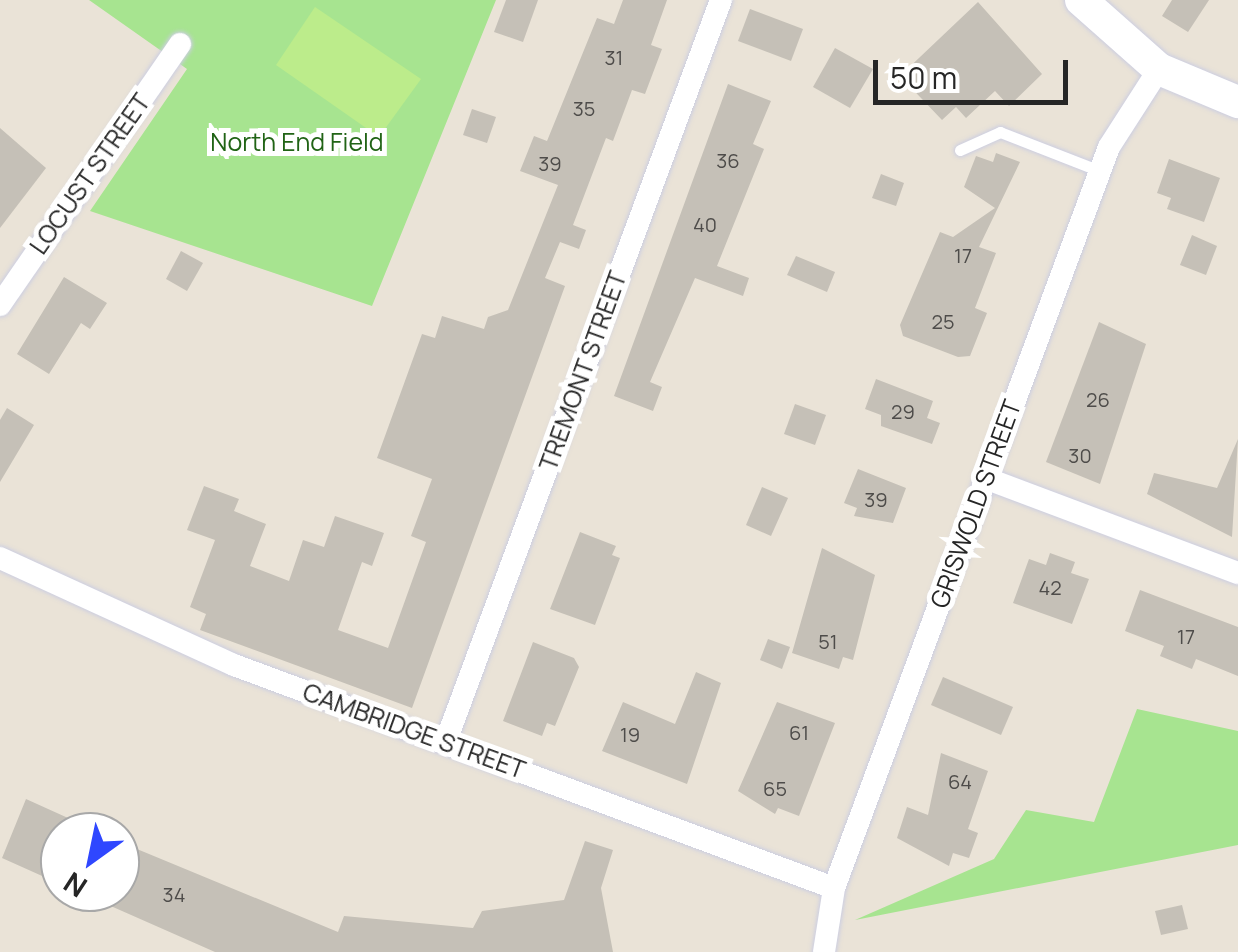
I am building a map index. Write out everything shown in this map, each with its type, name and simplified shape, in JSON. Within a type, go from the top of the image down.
[{"type":"main road","points":[[1081,0],[1159,70],[1238,102]]},
{"type":"street","name":"TREMONT STREET","points":[[446,742],[721,0]]},
{"type":"street","name":"LOCUST STREET","points":[[0,305],[180,44]]},
{"type":"street","name":"GRISWOLD STREET","points":[[824,952],[834,888],[1100,171],[1125,114],[1159,70]]},
{"type":"street","points":[[985,478],[1238,574]]},
{"type":"street","name":"CAMBRIDGE STREET","points":[[0,558],[234,666],[834,888]]},
{"type":"lane","points":[[960,150],[1000,132],[1100,171]]},
{"type":"green space","name":"North End Field","points":[[89,0],[496,0],[372,306],[90,211],[187,69]]},
{"type":"green space","points":[[315,7],[421,79],[379,137],[276,65]]},
{"type":"green space","points":[[1137,709],[1238,731],[1238,845],[855,920],[994,859],[1026,810],[1094,822]]},
{"type":"building","points":[[506,0],[538,0],[523,42],[494,32]]},
{"type":"building","points":[[623,0],[667,0],[651,45],[662,49],[645,94],[632,90],[613,141],[606,138],[573,225],[586,230],[579,249],[560,242],[545,278],[565,286],[412,708],[200,630],[206,614],[190,607],[215,540],[187,530],[204,486],[239,499],[234,511],[266,524],[250,566],[289,581],[303,540],[324,547],[335,516],[384,533],[372,566],[362,562],[338,630],[388,648],[426,542],[411,536],[432,479],[377,458],[422,334],[435,338],[442,316],[484,329],[488,317],[508,310],[558,185],[520,171],[534,136],[547,141],[597,18],[614,24]]},
{"type":"building","points":[[1172,0],[1209,0],[1188,32],[1162,16]]},
{"type":"building","points":[[978,2],[1042,74],[1009,106],[995,91],[966,118],[956,107],[942,120],[900,76]]},
{"type":"building","points":[[750,9],[803,29],[791,61],[738,41]]},
{"type":"building","points":[[835,48],[873,69],[850,108],[813,87]]},
{"type":"building","points":[[728,84],[771,101],[753,144],[764,149],[717,266],[749,278],[743,296],[695,278],[650,382],[662,387],[653,411],[614,396]]},
{"type":"building","points":[[472,109],[496,117],[487,143],[463,135]]},
{"type":"building","points":[[0,128],[46,168],[0,228]]},
{"type":"building","points":[[996,153],[1020,162],[979,247],[996,253],[975,308],[987,313],[970,356],[958,357],[903,336],[900,325],[940,232],[953,237],[995,208],[964,187],[976,156],[993,162]]},
{"type":"building","points":[[1169,159],[1220,178],[1204,222],[1167,209],[1171,198],[1157,193]]},
{"type":"building","points":[[881,174],[904,183],[896,206],[872,198]]},
{"type":"building","points":[[1192,235],[1217,246],[1206,275],[1180,265]]},
{"type":"building","points":[[181,251],[203,263],[187,291],[166,279]]},
{"type":"building","points":[[796,256],[835,272],[827,292],[787,275]]},
{"type":"building","points":[[64,277],[107,303],[90,329],[81,323],[49,374],[17,354]]},
{"type":"building","points":[[1099,322],[1146,344],[1100,484],[1046,462]]},
{"type":"building","points":[[876,379],[933,401],[927,418],[940,423],[932,444],[881,426],[881,415],[865,409]]},
{"type":"building","points":[[795,404],[826,415],[815,445],[784,434]]},
{"type":"building","points":[[7,408],[34,425],[0,482],[0,420]]},
{"type":"building","points":[[1238,439],[1232,537],[1147,494],[1154,473],[1217,488]]},
{"type":"building","points":[[858,469],[906,488],[893,523],[854,516],[857,508],[844,503]]},
{"type":"building","points":[[762,487],[788,498],[771,536],[746,525]]},
{"type":"building","points":[[580,532],[616,546],[612,555],[620,558],[595,625],[550,609]]},
{"type":"building","points":[[822,548],[875,575],[853,660],[843,657],[839,669],[792,653]]},
{"type":"building","points":[[1050,553],[1075,562],[1071,573],[1089,579],[1072,624],[1013,603],[1029,559],[1046,565]]},
{"type":"building","points":[[1140,590],[1238,627],[1238,676],[1196,659],[1192,669],[1160,656],[1164,646],[1125,631]]},
{"type":"building","points":[[768,639],[790,647],[782,669],[760,660]]},
{"type":"building","points":[[533,642],[574,658],[579,667],[555,726],[547,723],[542,736],[503,721]]},
{"type":"building","points":[[696,672],[721,683],[687,784],[602,751],[623,702],[675,724]]},
{"type":"building","points":[[943,677],[1013,707],[1001,735],[931,705]]},
{"type":"building","points":[[777,702],[835,723],[799,816],[778,808],[775,814],[738,791]]},
{"type":"building","points":[[941,753],[988,771],[968,829],[978,833],[969,858],[953,853],[949,866],[897,838],[907,807],[928,815]]},
{"type":"building","points":[[26,799],[55,812],[40,812],[40,875],[2,858]]},
{"type":"building","points":[[585,841],[613,850],[601,888],[613,952],[215,952],[124,912],[140,912],[140,850],[338,932],[344,916],[473,928],[482,911],[564,900]]},
{"type":"building","points":[[1182,905],[1188,929],[1161,935],[1155,911]]}]
